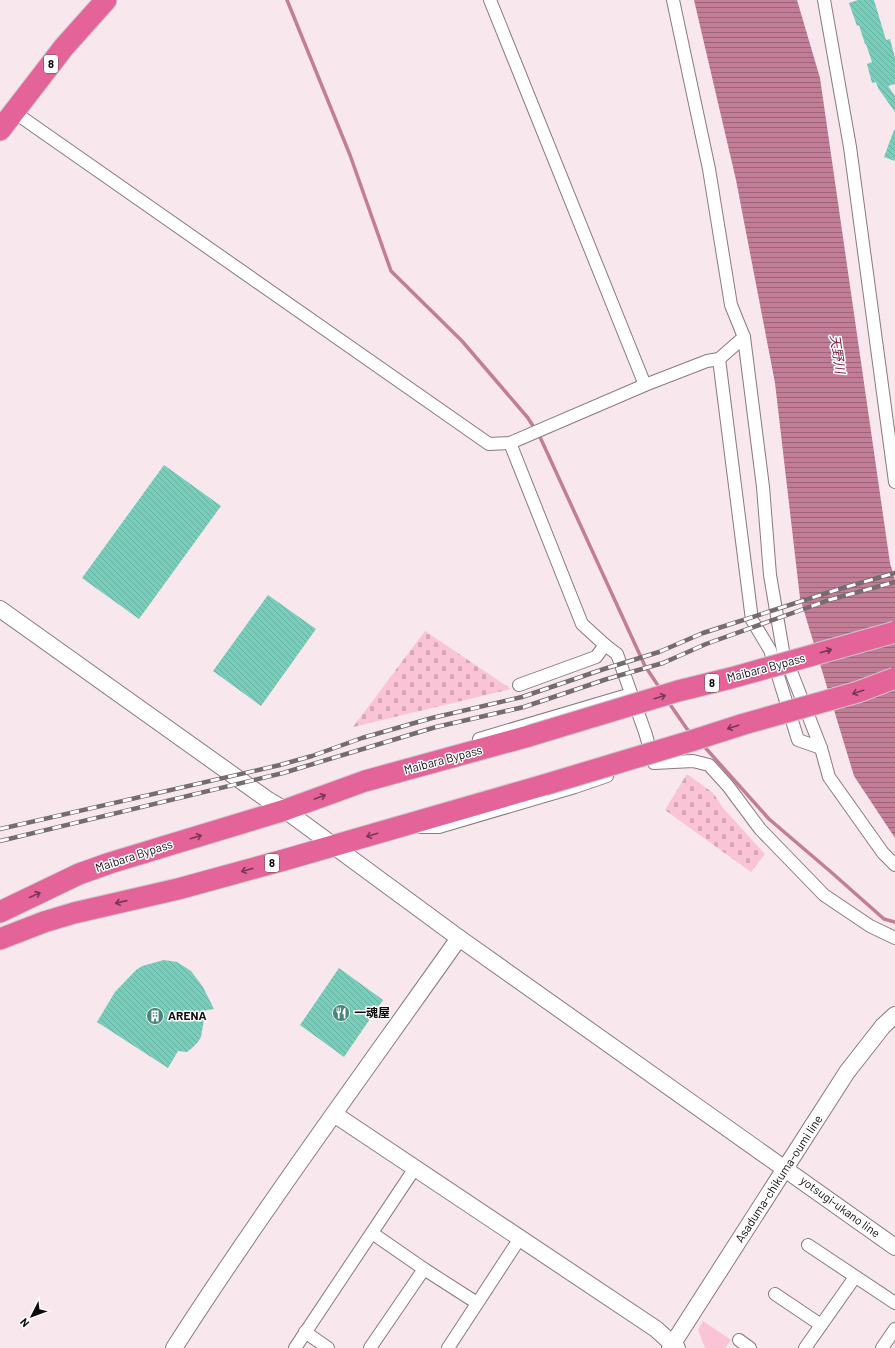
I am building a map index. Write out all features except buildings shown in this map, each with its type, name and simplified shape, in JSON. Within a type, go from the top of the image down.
[{"type":"highway","name":"8","points":[[0,130],[64,47],[106,0]]},
{"type":"highway","name":"Maibara Bypass","points":[[0,912],[79,874],[110,863],[285,810],[365,780],[529,736],[678,691],[739,676],[895,632]]},
{"type":"highway","name":"8","points":[[0,939],[44,922],[74,913],[178,889],[335,846],[544,785],[744,724],[858,692],[895,678]]},
{"type":"street","points":[[490,0],[645,385]]},
{"type":"street","points":[[673,0],[709,169],[731,305],[744,337],[763,487],[770,575],[783,651],[821,748],[828,777],[883,853],[895,865]]},
{"type":"street","points":[[824,0],[850,147],[895,482]]},
{"type":"street","points":[[14,112],[489,444],[510,443],[645,385],[719,359],[744,337]]},
{"type":"street","points":[[719,359],[752,620],[770,650],[798,740],[821,748]]},
{"type":"street","points":[[510,443],[582,624],[617,654],[645,732],[654,763]]},
{"type":"street","name":"yotsugi-ukano line","points":[[0,609],[268,800],[285,810],[459,938],[895,1247]]},
{"type":"street","points":[[519,685],[596,657],[605,644]]},
{"type":"street","points":[[365,780],[405,762],[631,694]]},
{"type":"street","points":[[398,827],[439,827],[575,788],[613,774],[654,763],[692,761],[709,765],[728,786],[760,829],[824,895],[870,926],[895,938]]},
{"type":"street","points":[[174,1348],[212,1290],[334,1114],[459,938]]},
{"type":"street","name":"Asaduma-chikuma-oumi line","points":[[673,1346],[847,1072],[883,1026],[895,1015]]},
{"type":"street","points":[[334,1114],[656,1328],[673,1346]]},
{"type":"street","points":[[295,1348],[415,1168]]},
{"type":"street","points":[[372,1233],[478,1303]]},
{"type":"street","points":[[448,1348],[520,1238]]},
{"type":"street","points":[[808,1245],[895,1303]]},
{"type":"street","points":[[370,1348],[424,1268]]},
{"type":"street","points":[[805,1348],[855,1277]]},
{"type":"street","points":[[775,1294],[821,1325]]},
{"type":"street","points":[[882,1348],[895,1329]]},
{"type":"street","points":[[305,1332],[328,1348]]},
{"type":"street","points":[[739,1340],[750,1348]]},
{"type":"green space","points":[[425,631],[511,689],[353,727]]},
{"type":"green space","points":[[687,774],[713,793],[723,808],[765,854],[751,872],[665,810]]},
{"type":"green space","points":[[703,1321],[731,1340],[725,1348],[705,1348],[698,1330]]},
{"type":"water","name":"天野川","points":[[694,0],[797,0],[820,78],[890,563],[895,580],[895,838],[854,776],[800,598],[775,383],[736,180]]},
{"type":"waterway","points":[[287,0],[350,155],[391,271],[462,341],[528,418],[540,437],[645,666],[661,690]]},
{"type":"waterway","points":[[667,700],[692,734]]},
{"type":"waterway","points":[[702,744],[769,819],[884,919],[895,922]]},
{"type":"railway","points":[[0,829],[280,765],[312,756],[362,738],[432,718],[522,697],[659,652],[703,633],[836,590],[895,573]]},
{"type":"railway","points":[[0,841],[283,773],[436,727],[524,707],[607,679],[663,663],[706,644],[829,600],[895,582]]},
{"type":"place","name":"一魂屋","points":[[341,1013]]},
{"type":"place","name":"ARENA","points":[[155,1016]]}]
